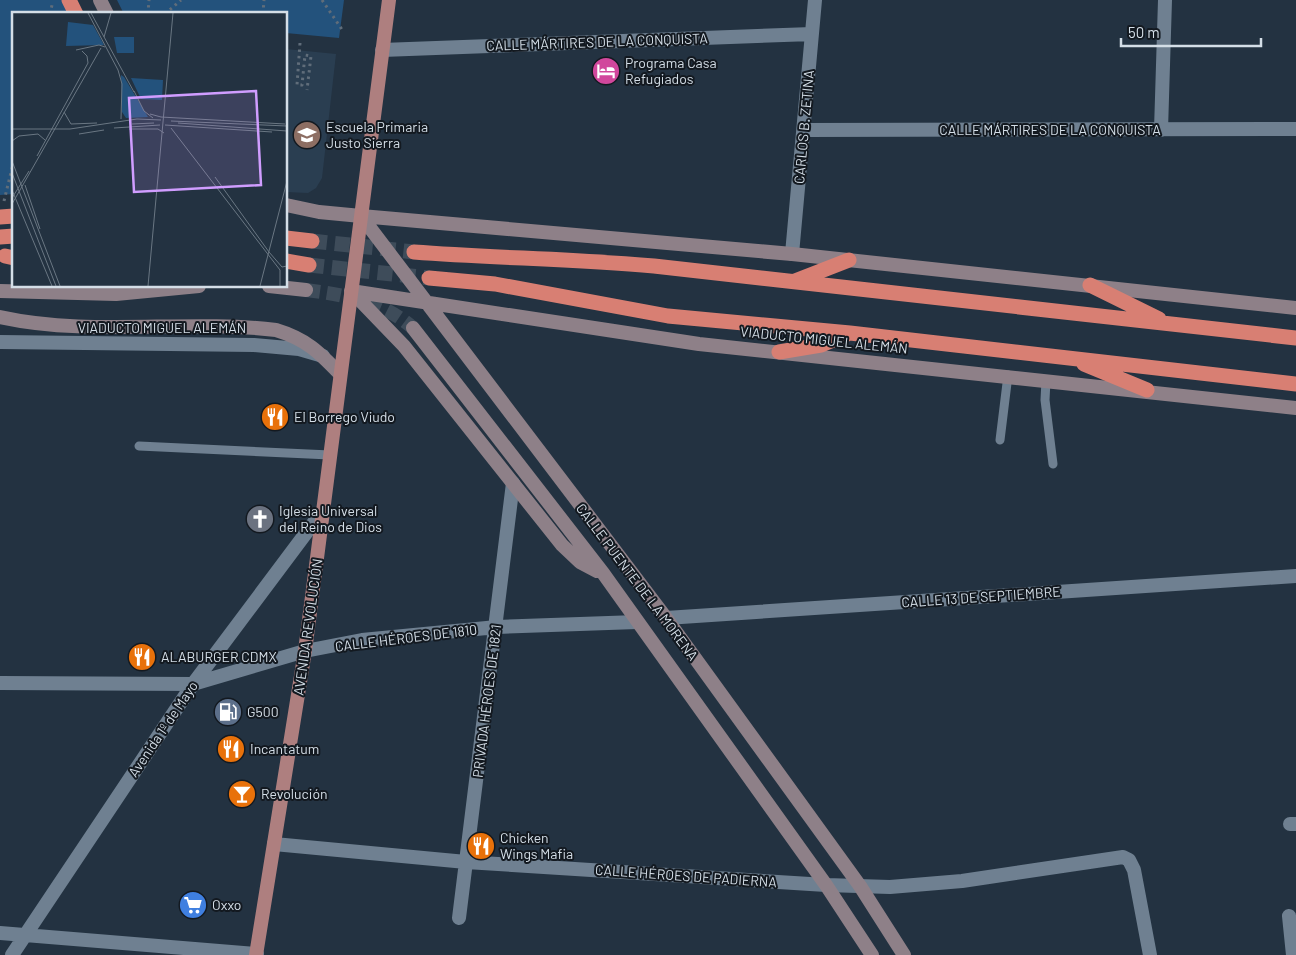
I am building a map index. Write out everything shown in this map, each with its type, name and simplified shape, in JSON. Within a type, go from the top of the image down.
[{"type":"highway","points":[[69,0],[75,12]]},
{"type":"highway","points":[[288,238],[312,240]]},
{"type":"highway","points":[[414,252],[508,258],[575,259],[1296,338]]},
{"type":"highway","points":[[792,282],[849,260]]},
{"type":"highway","points":[[289,262],[310,265]]},
{"type":"highway","name":"VIADUCTO MIGUEL ALEMÁN","points":[[429,278],[495,284],[668,316],[1067,356],[1296,384]]},
{"type":"highway","points":[[1090,285],[1170,324]]},
{"type":"highway","points":[[779,352],[821,345],[850,333]]},
{"type":"highway","points":[[1067,356],[1147,390]]},
{"type":"main road","points":[[100,0],[106,12]]},
{"type":"main road","name":"AVENIDA REVOLUCIÓN","points":[[256,954],[305,652],[389,0]]},
{"type":"main road","points":[[288,205],[361,216],[792,254],[1296,308]]},
{"type":"main road","name":"CALLE PUENTE DE LA MORENA","points":[[361,216],[666,618],[860,886],[904,955]]},
{"type":"main road","points":[[0,291],[116,294],[178,288]]},
{"type":"main road","points":[[288,288],[306,290]]},
{"type":"main road","name":"CALLE PUENTE DE LA MORENA","points":[[350,291],[404,346],[570,554],[602,573]]},
{"type":"main road","name":"VIADUCTO MIGUEL ALEMÁN","points":[[350,291],[430,305],[672,340],[1147,390],[1296,408]]},
{"type":"main road","points":[[0,317],[29,324],[276,330],[301,339],[313,346],[340,374]]},
{"type":"main road","name":"CALLE PUENTE DE LA MORENA","points":[[412,328],[602,573],[826,885],[872,955]]},
{"type":"street","name":"CARLOS B. ZETINA","points":[[792,254],[816,0]]},
{"type":"street","points":[[1161,130],[1165,0]]},
{"type":"street","name":"CALLE MÁRTIRES DE LA CONQUISTA","points":[[382,50],[812,34]]},
{"type":"street","name":"CALLE MÁRTIRES DE LA CONQUISTA","points":[[804,130],[1296,129]]},
{"type":"street","name":"VIADUCTO MIGUEL ALEMÁN","points":[[0,342],[254,345],[299,350],[323,356]]},
{"type":"street","name":"PRIVADA HÉROES DE 1821","points":[[460,918],[513,483]]},
{"type":"street","name":"Avenida 1º de Mayo","points":[[12,955],[193,684],[324,509]]},
{"type":"street","name":"CALLE 13 DE SEPTIEMBRE","points":[[666,618],[1296,576]]},
{"type":"street","name":"CALLE HÉROES DE 1810","points":[[0,684],[193,684],[305,652],[362,640],[496,627],[637,622]]},
{"type":"street","name":"CALLE HÉROES DE PADIERNA","points":[[274,844],[466,862],[860,886],[962,881],[1123,857],[1129,860],[1134,870],[1150,955]]},
{"type":"street","points":[[1289,916],[1293,955]]},
{"type":"street","points":[[0,933],[256,954]]},
{"type":"lane","points":[[1000,440],[1008,376]]},
{"type":"lane","points":[[1046,380],[1045,400],[1053,464]]},
{"type":"lane","points":[[139,446],[330,455]]},
{"type":"path","points":[[167,12],[181,0]]},
{"type":"path","points":[[322,0],[343,31]]},
{"type":"path","points":[[300,43],[297,85],[302,85],[305,55],[311,56],[307,90]]},
{"type":"path","points":[[5,213],[12,172]]},
{"type":"shaded area","points":[[0,0],[64,0],[68,12],[12,12],[12,194],[0,195]]},
{"type":"shaded area","points":[[117,0],[344,0],[339,38],[288,33],[288,12],[123,12]]},
{"type":"shaded area","name":"Escuela Primaria Justo Sierra","points":[[288,49],[336,54],[322,178],[316,188],[308,193],[288,192]]},
{"type":"tunnel","points":[[312,241],[414,252]]},
{"type":"tunnel","points":[[309,265],[429,278]]},
{"type":"tunnel","points":[[306,290],[335,294],[376,305],[389,311],[413,328]]},
{"type":"place","name":"Programa Casa Refugiados","points":[[606,71]]},
{"type":"place","name":"Escuela Primaria Justo Sierra","points":[[307,135]]},
{"type":"place","name":"El Borrego Viudo","points":[[275,417]]},
{"type":"place","name":"Iglesia Universal del Reino de Dios","points":[[260,519]]},
{"type":"place","name":"ALABURGER CDMX","points":[[142,657]]},
{"type":"place","name":"G500","points":[[228,712]]},
{"type":"place","name":"Incantatum","points":[[231,749]]},
{"type":"place","name":"Revolución","points":[[242,794]]},
{"type":"place","name":"Chicken Wings Mafia","points":[[481,846]]},
{"type":"place","name":"Oxxo","points":[[193,905]]}]
